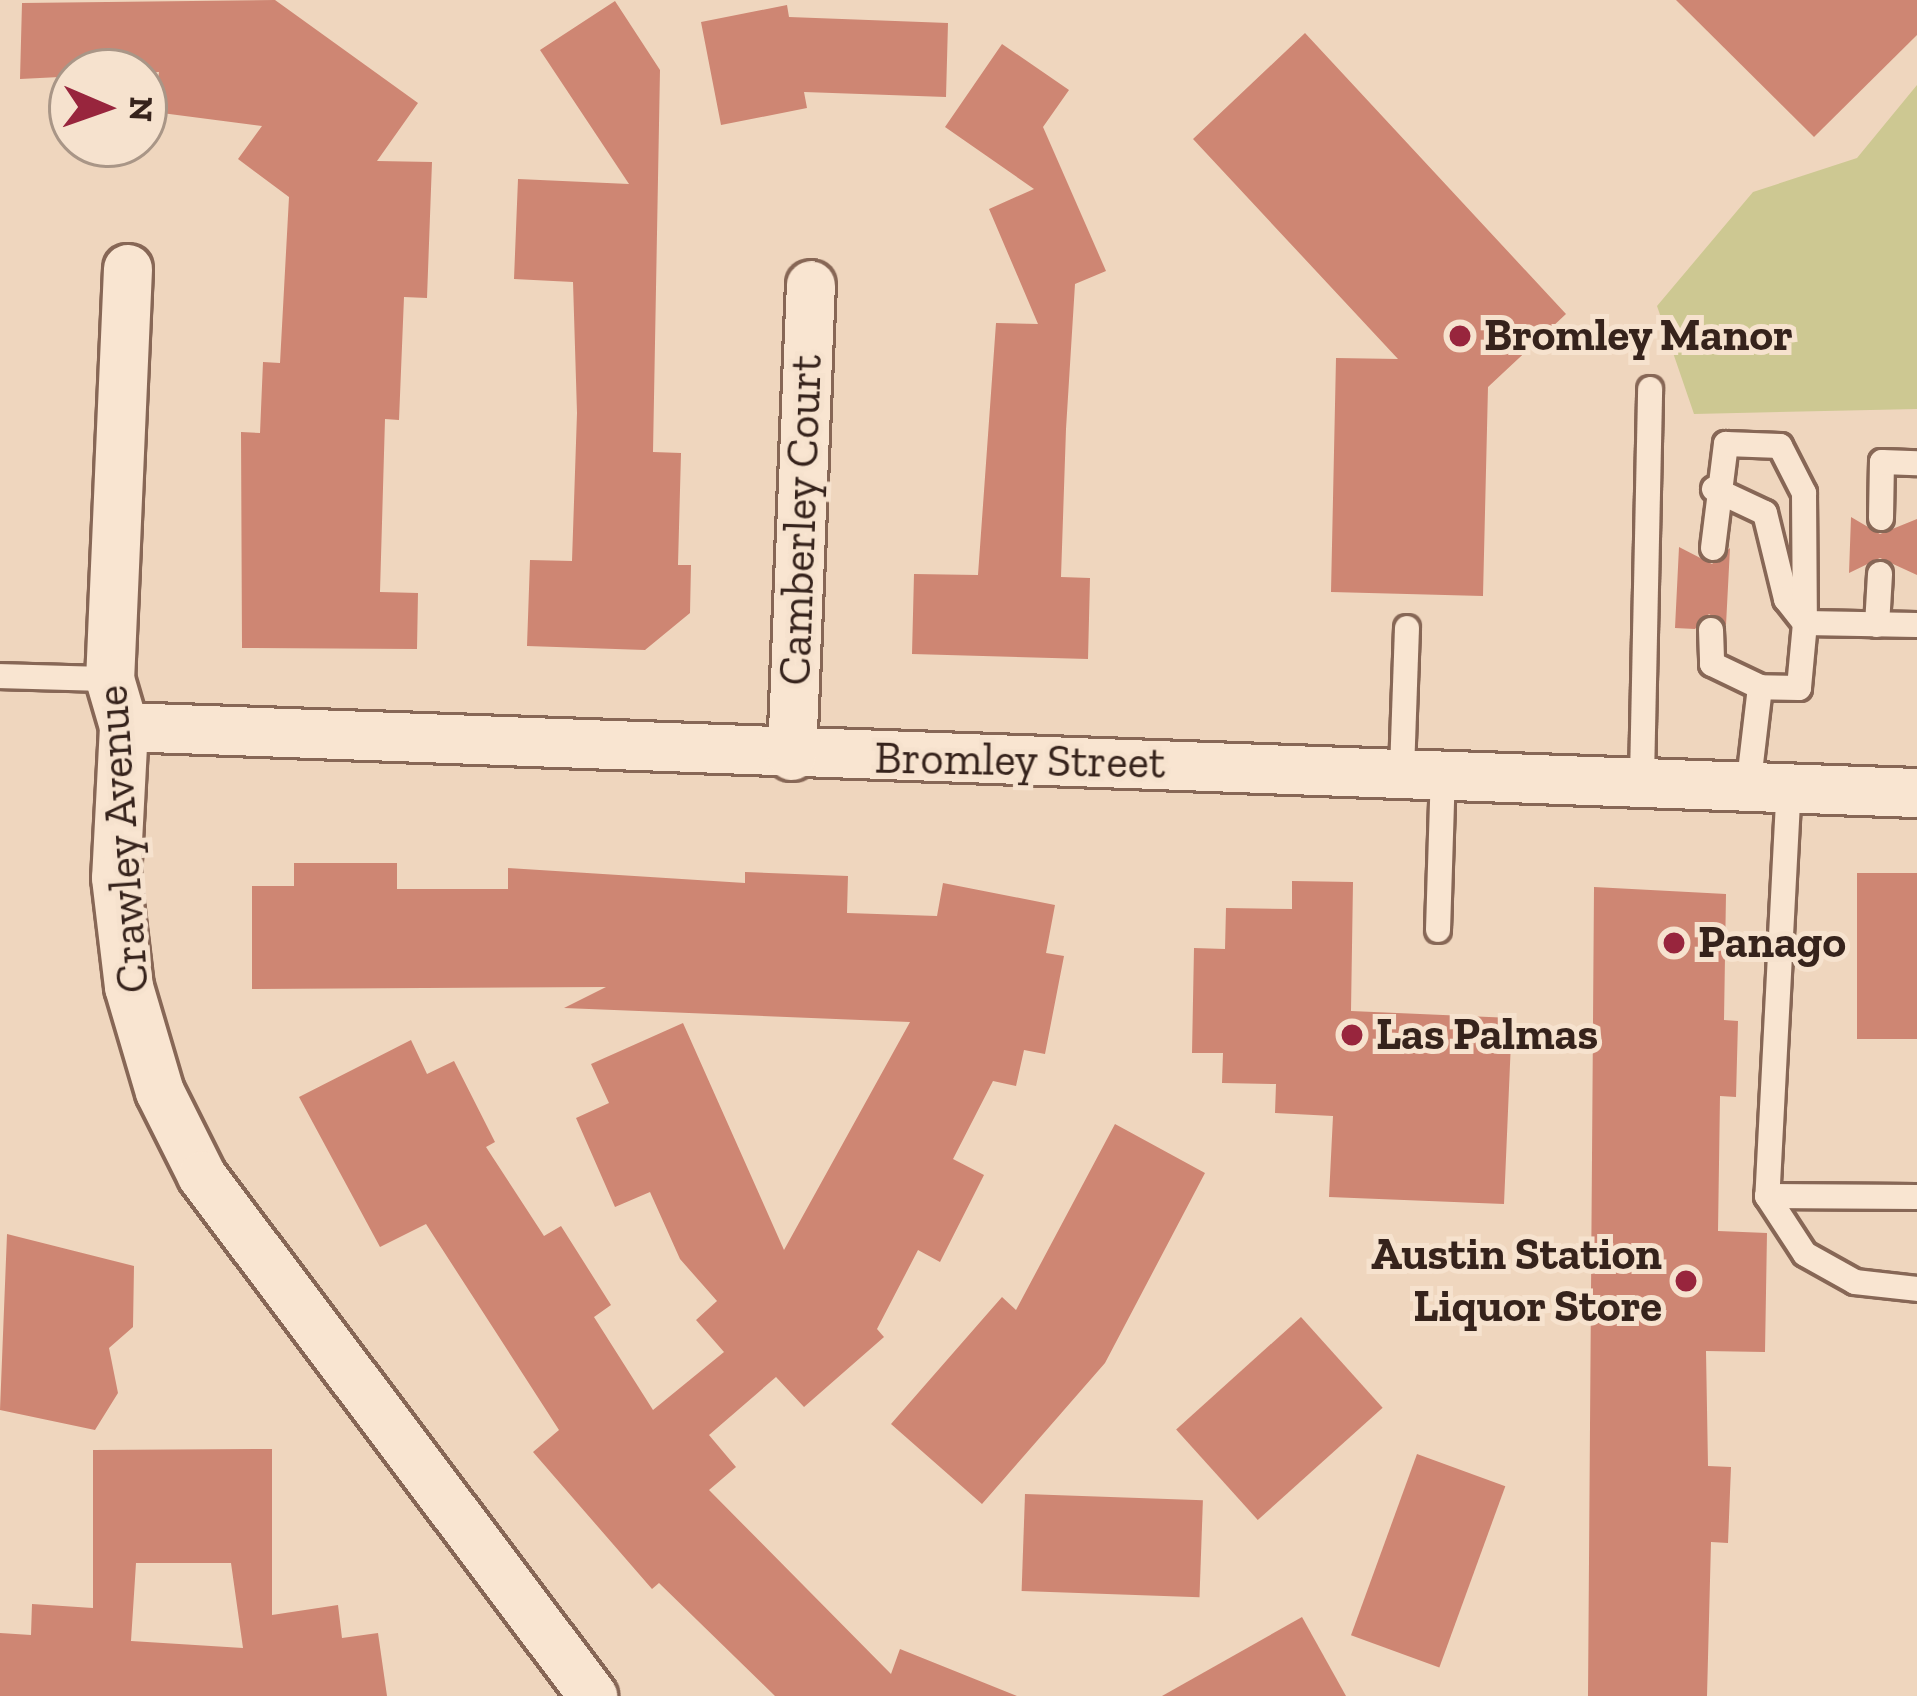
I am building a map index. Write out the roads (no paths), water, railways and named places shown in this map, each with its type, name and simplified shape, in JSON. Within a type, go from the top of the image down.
[{"type":"street","name":"Crawley Avenue","points":[[128,269],[110,679],[124,727],[122,944],[177,1133],[593,1696]]},
{"type":"street","name":"Camberley Court","points":[[792,756],[811,285]]},
{"type":"street","name":"Bromley Street","points":[[124,727],[792,756],[1769,781],[1917,793]]},
{"type":"lane","points":[[1642,778],[1650,389]]},
{"type":"lane","points":[[1712,630],[1712,664],[1760,687],[1799,688],[1806,512],[1794,465],[1780,446],[1726,444],[1714,489],[1713,548]]},
{"type":"lane","points":[[1881,518],[1882,462],[1917,463]]},
{"type":"lane","points":[[1714,489],[1765,513],[1786,599],[1805,623]]},
{"type":"lane","points":[[1877,625],[1880,574]]},
{"type":"lane","points":[[1805,623],[1917,625]]},
{"type":"lane","points":[[1407,628],[1438,930]]},
{"type":"lane","points":[[0,676],[110,679]]},
{"type":"lane","points":[[1760,687],[1769,781],[1767,1196],[1804,1254],[1855,1282],[1917,1289]]},
{"type":"lane","points":[[1767,1196],[1917,1197]]},
{"type":"place","name":"Bromley Manor","points":[[1460,336]]},
{"type":"place","name":"Panago","points":[[1674,943]]},
{"type":"place","name":"Las Palmas","points":[[1352,1035]]},
{"type":"place","name":"Austin Station Liquor Store","points":[[1686,1281]]}]
